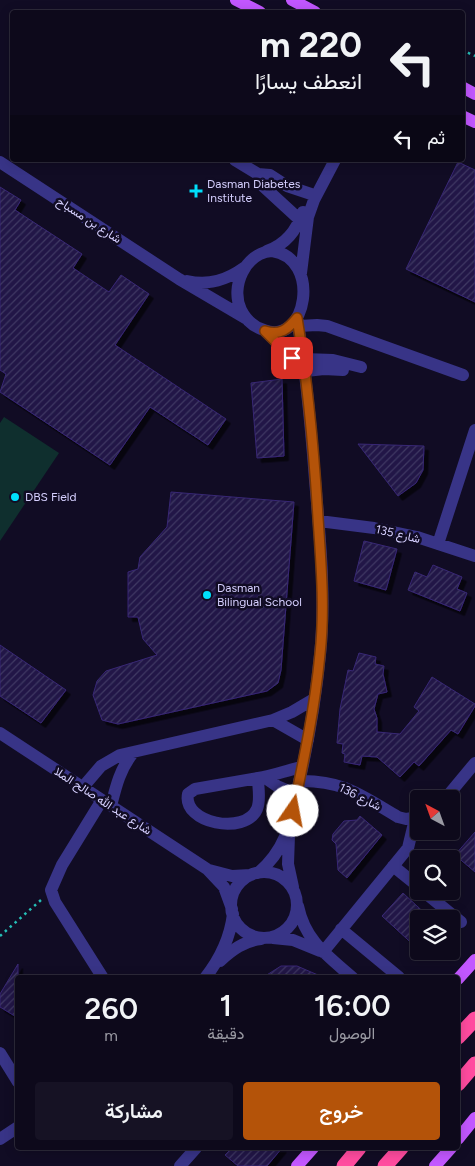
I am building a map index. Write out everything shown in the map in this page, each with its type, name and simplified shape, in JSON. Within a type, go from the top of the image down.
[{"type":"highway","points":[[460,1035],[475,1019]]},
{"type":"highway","points":[[460,1082],[475,1064]]},
{"type":"highway","points":[[344,1166],[357,1150]]},
{"type":"highway","points":[[385,1166],[399,1150]]},
{"type":"main road","points":[[236,0],[256,10]]},
{"type":"main road","points":[[292,0],[311,10]]},
{"type":"main road","points":[[460,977],[475,960]]},
{"type":"main road","points":[[460,1137],[475,1118]]},
{"type":"main road","points":[[298,1166],[311,1150]]},
{"type":"main road","points":[[435,1166],[449,1150]]},
{"type":"street","name":"شارع بن مسباح","points":[[0,162],[179,279],[247,319]]},
{"type":"street","points":[[238,162],[258,174],[270,175],[287,186],[311,194]]},
{"type":"street","points":[[326,162],[292,235],[284,242],[255,257],[247,265],[240,277],[237,291],[240,308],[247,319],[265,331],[305,365],[360,370]]},
{"type":"street","points":[[214,966],[232,926],[232,898],[236,888],[273,859],[283,844],[289,828],[308,740],[320,653],[322,574],[305,365],[298,322],[304,293],[300,273],[308,217],[314,200],[334,162]]},
{"type":"street","points":[[258,174],[263,186],[300,220]]},
{"type":"street","points":[[266,252],[276,252],[284,255],[300,273]]},
{"type":"street","name":"شارع بن مسباح","points":[[179,279],[198,284],[212,282],[228,277],[247,265]]},
{"type":"street","points":[[265,331],[281,332],[298,322],[328,326],[463,375]]},
{"type":"street","points":[[438,544],[475,430]]},
{"type":"street","name":"شارع 135","points":[[318,521],[374,528],[438,544],[475,556]]},
{"type":"street","points":[[83,787],[101,766],[120,756],[273,720],[292,712],[314,699]]},
{"type":"street","points":[[273,720],[308,740]]},
{"type":"street","name":"شارع عبد الله صالح الملا","points":[[0,733],[207,869],[224,887],[232,912]]},
{"type":"street","points":[[101,975],[55,902],[51,890],[60,869],[106,803],[127,761],[134,753]]},
{"type":"street","points":[[452,790],[475,763]]},
{"type":"street","points":[[261,777],[259,803],[256,812],[249,819],[221,825],[204,819],[189,805],[187,800],[188,794],[195,789],[261,777],[302,767]]},
{"type":"street","points":[[261,777],[296,794]]},
{"type":"street","name":"شارع 136","points":[[299,781],[329,782],[352,790],[398,817],[410,818]]},
{"type":"street","points":[[289,828],[288,864],[300,915],[306,930],[323,952],[350,975]]},
{"type":"street","points":[[323,952],[408,848],[410,840]]},
{"type":"street","points":[[393,866],[410,880]]},
{"type":"street","name":"شارع عبد الله صالح الملا","points":[[207,869],[232,876],[256,874]]},
{"type":"street","points":[[206,975],[214,966],[240,946],[252,940],[282,933],[291,924],[297,913],[296,896],[283,878],[271,873],[256,874]]},
{"type":"street","points":[[434,900],[461,922]]},
{"type":"street","points":[[232,912],[237,924],[244,932],[254,936],[293,940],[323,952]]},
{"type":"street","points":[[341,929],[397,975]]},
{"type":"street","points":[[0,1053],[15,1077]]},
{"type":"street","points":[[0,1139],[15,1129]]},
{"type":"street","points":[[180,1166],[194,1150]]},
{"type":"path","points":[[0,936],[51,890]]},
{"type":"green space","name":"DBS Field","points":[[4,417],[59,453],[0,541],[0,423]]},
{"type":"building","points":[[458,162],[475,170],[475,302],[406,269]]},
{"type":"building","points":[[0,187],[21,200],[15,210],[82,254],[73,268],[109,292],[121,275],[149,294],[115,345],[226,419],[208,445],[150,407],[110,465],[0,392],[6,374],[0,370]]},
{"type":"building","points":[[282,379],[284,456],[257,458],[251,383]]},
{"type":"building","points":[[358,444],[424,446],[423,470],[416,483],[398,496]]},
{"type":"building","name":"Dasman Bilingual School","points":[[171,492],[294,502],[281,670],[278,683],[267,691],[118,724],[102,720],[93,695],[97,681],[106,671],[157,655],[143,639],[138,617],[128,617],[128,572],[138,569],[140,557],[167,527]]},
{"type":"building","points":[[364,541],[397,549],[386,590],[354,581]]},
{"type":"building","points":[[433,565],[462,577],[457,589],[467,593],[460,611],[408,590],[415,572],[427,577]]},
{"type":"building","points":[[0,645],[66,690],[41,723],[0,696]]},
{"type":"building","points":[[359,653],[376,657],[375,664],[384,666],[383,674],[387,692],[378,694],[374,709],[377,718],[377,732],[400,734],[419,711],[414,707],[432,677],[475,704],[458,734],[451,730],[419,766],[414,762],[400,777],[377,757],[362,756],[360,765],[344,762],[343,744],[337,743],[340,709],[348,670],[353,671]]},
{"type":"building","points":[[360,816],[382,835],[347,878],[338,870],[336,844],[332,840],[333,834],[344,821],[357,820]]},
{"type":"building","points":[[475,832],[475,872],[460,859],[459,850]]},
{"type":"building","points":[[403,893],[421,910],[410,910],[410,942],[382,916]]},
{"type":"building","points":[[18,964],[18,975],[15,975],[15,1016],[0,1007],[0,994]]},
{"type":"building","points":[[281,966],[297,966],[318,975],[267,975]]},
{"type":"building","points":[[230,1150],[280,1150],[267,1166],[238,1166],[225,1155]]},
{"type":"place","name":"Dasman Diabetes Institute","points":[[196,191]]},
{"type":"place","name":"DBS Field","points":[[15,497]]},
{"type":"place","name":"Dasman Bilingual School","points":[[207,595]]},
{"type":"route","points":[[292,358],[265,331],[277,333],[286,330],[297,318],[306,371],[317,501],[322,574],[322,618],[320,653],[307,746],[293,811]]}]
